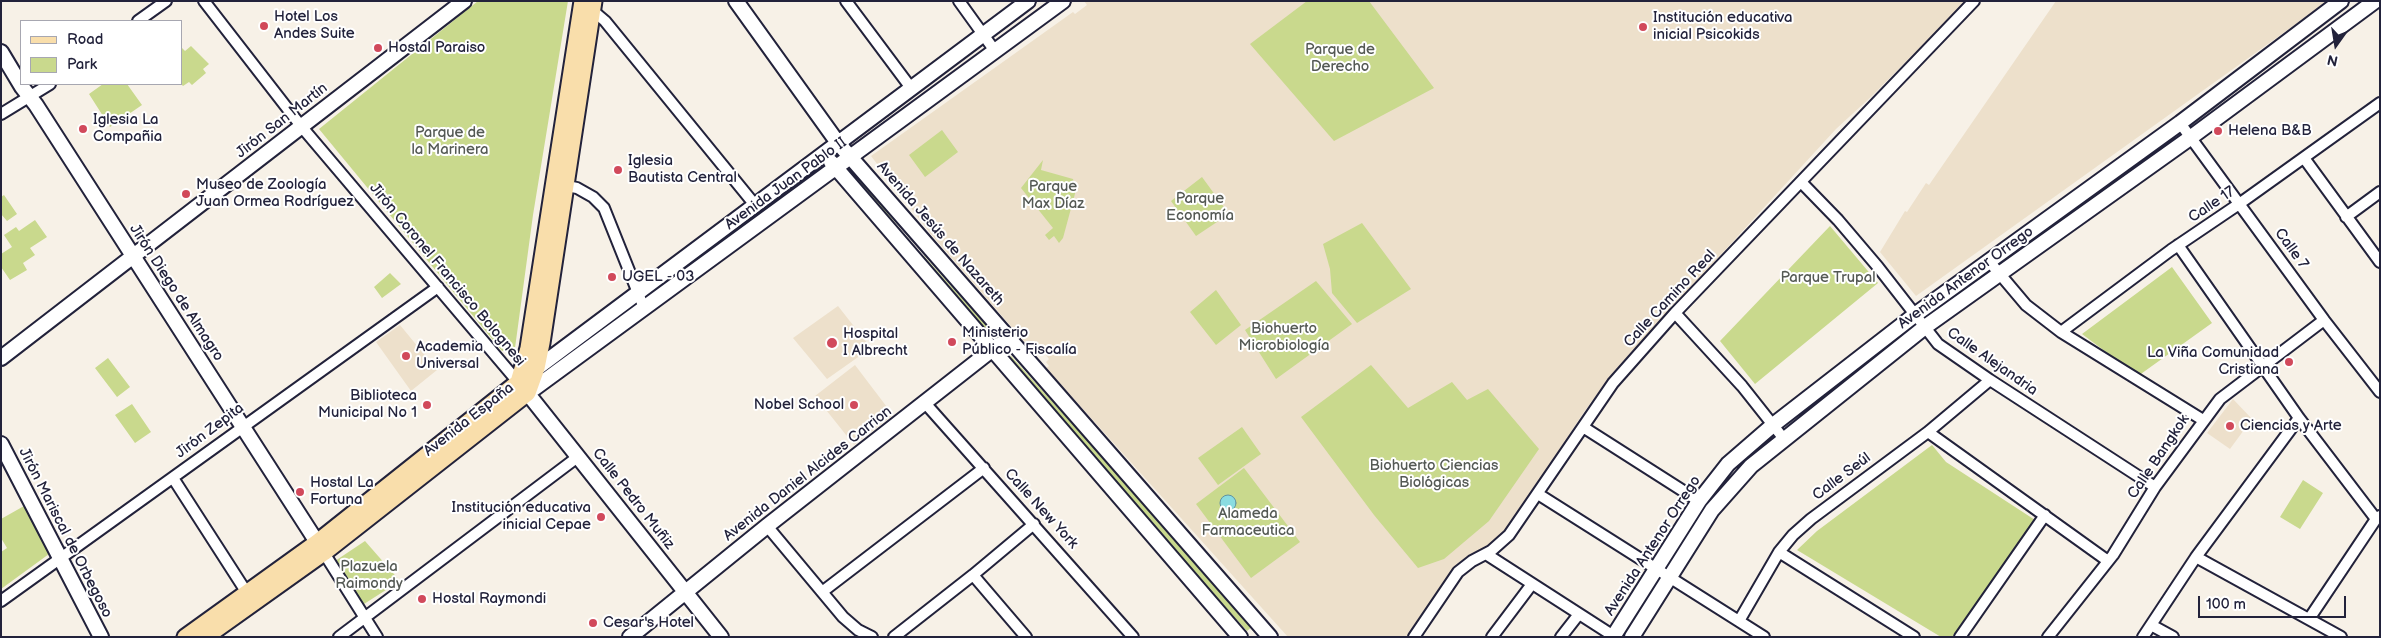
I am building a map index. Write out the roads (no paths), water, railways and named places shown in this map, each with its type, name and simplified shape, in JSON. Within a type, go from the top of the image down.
[{"type":"main road","name":"Avenida España","points":[[523,387],[528,348],[559,184],[589,4]]},
{"type":"main road","name":"Avenida España","points":[[206,637],[523,387],[537,368],[559,184]]},
{"type":"main road","name":"Avenida España","points":[[185,637],[247,593],[320,547]]},
{"type":"street","points":[[139,20],[166,1]]},
{"type":"street","name":"Jirón Coronel Francisco Bolognesi","points":[[204,1],[301,126],[523,387]]},
{"type":"street","name":"Avenida Jesús de Nazareth","points":[[736,1],[838,142],[1263,635]]},
{"type":"street","points":[[846,1],[911,88]]},
{"type":"street","points":[[959,1],[995,52]]},
{"type":"street","name":"Avenida Juan Pablo II","points":[[537,368],[1028,1]]},
{"type":"street","name":"Avenida Juan Pablo II","points":[[523,387],[644,308],[1063,1]]},
{"type":"street","name":"Calle Camino Real","points":[[1414,637],[1458,572],[1472,561],[1486,554],[1510,535],[1613,383],[1675,313],[1802,183],[1974,1]]},
{"type":"street","name":"Avenida Antenor Orrego","points":[[1614,636],[1699,502],[1728,464],[1773,425],[1916,314],[1988,260],[2180,123],[2341,1]]},
{"type":"street","name":"Avenida Antenor Orrego","points":[[1632,637],[1712,510],[1751,466],[1925,327],[2190,138],[2375,1]]},
{"type":"street","name":"Jirón San Martín","points":[[1,358],[134,257],[456,4]]},
{"type":"street","points":[[589,4],[755,204]]},
{"type":"street","name":"Jirón Diego de Almagro","points":[[1,52],[20,83]]},
{"type":"street","name":"Jirón Diego de Almagro","points":[[22,85],[320,547]]},
{"type":"street","points":[[1,114],[48,85]]},
{"type":"street","name":"Calle 17","points":[[2061,332],[2178,245],[2240,204],[2380,104]]},
{"type":"street","name":"Calle 7","points":[[2180,123],[2324,320],[2380,392]]},
{"type":"street","points":[[823,154],[1240,637]]},
{"type":"street","points":[[2304,158],[2380,262]]},
{"type":"street","name":"Calle Alejandria","points":[[1802,183],[1838,220],[1916,314],[1938,344],[2155,487]]},
{"type":"street","points":[[559,184],[577,188],[593,197],[604,208],[644,308]]},
{"type":"street","points":[[2346,217],[2380,192]]},
{"type":"street","points":[[2178,245],[2299,418],[2378,518],[2309,619]]},
{"type":"street","points":[[1988,260],[2026,305],[2061,332],[2203,420]]},
{"type":"street","points":[[675,264],[684,279]]},
{"type":"street","name":"Jirón Zepita","points":[[1,601],[438,287]]},
{"type":"street","points":[[1675,313],[1742,386],[1784,439]]},
{"type":"street","name":"Calle Bangkok","points":[[2048,637],[2108,561],[2155,487],[2220,399],[2262,365],[2324,320]]},
{"type":"street","name":"Avenida Daniel Alcides Carrion","points":[[630,637],[767,526],[1008,338]]},
{"type":"street","name":"Calle Seúl","points":[[1739,621],[1779,552],[1810,520],[1928,432],[1990,380]]},
{"type":"street","name":"Calle Pedro Muñiz","points":[[523,387],[721,637]]},
{"type":"street","name":"Calle New York","points":[[925,403],[1133,637]]},
{"type":"street","points":[[2143,637],[2196,558],[2299,418]]},
{"type":"street","points":[[1583,428],[1699,502]]},
{"type":"street","points":[[1928,432],[2108,561]]},
{"type":"street","name":"Jirón Mariscal de Orbegoso","points":[[1,444],[62,558],[101,637]]},
{"type":"street","points":[[339,637],[579,456]]},
{"type":"street","points":[[822,592],[984,468]]},
{"type":"street","points":[[173,478],[247,593]]},
{"type":"street","points":[[1538,494],[1764,637]]},
{"type":"street","points":[[1960,637],[2045,515]]},
{"type":"street","points":[[894,637],[1034,524]]},
{"type":"street","points":[[767,526],[822,592],[858,630],[872,637]]},
{"type":"street","points":[[320,547],[377,637]]},
{"type":"street","points":[[1779,552],[1914,637]]},
{"type":"street","points":[[1486,554],[1614,636]]},
{"type":"street","points":[[2196,558],[2341,637]]},
{"type":"street","points":[[973,575],[1026,637]]},
{"type":"street","points":[[1492,637],[1532,584]]},
{"type":"street","points":[[1561,637],[1579,614]]},
{"type":"street","points":[[2151,625],[2172,637]]},
{"type":"water","points":[[1228,495],[1236,503],[1228,511],[1220,503]]},
{"type":"place","name":"Hotel Los Andes Suite","points":[[264,26]]},
{"type":"place","name":"Institución educativa inicial Psicokids","points":[[1643,27]]},
{"type":"place","name":"Hostal Paraiso","points":[[378,48]]},
{"type":"place","name":"Iglesia La Compañia","points":[[83,129]]},
{"type":"place","name":"Helena B&B","points":[[2218,131]]},
{"type":"place","name":"Iglesia Bautista Central","points":[[618,170]]},
{"type":"place","name":"Museo de Zoología Juan Ormea Rodríguez","points":[[186,194]]},
{"type":"place","name":"UGEL - 03","points":[[612,277]]},
{"type":"place","name":"Ministerio Público - Fiscalía","points":[[952,342]]},
{"type":"place","name":"Hospital I Albrecht","points":[[832,343]]},
{"type":"place","name":"Academia Universal","points":[[406,356]]},
{"type":"place","name":"La Viña Comunidad Cristiana","points":[[2289,362]]},
{"type":"place","name":"Biblioteca Municipal No 1","points":[[427,405]]},
{"type":"place","name":"Nobel School","points":[[854,405]]},
{"type":"place","name":"Ciencias y Arte","points":[[2230,426]]},
{"type":"place","name":"Hostal La Fortuna","points":[[300,492]]},
{"type":"place","name":"Institución educativa inicial Cepae","points":[[601,517]]},
{"type":"place","name":"Hostal Raymondi","points":[[422,599]]},
{"type":"place","name":"Cesar's Hotel","points":[[593,623]]},
{"type":"park label","name":"Parque de Derecho","points":[[1340,58]]},
{"type":"park label","name":"Parque de la Marinera","points":[[450,142]]},
{"type":"park label","name":"Parque Max Díaz","points":[[1053,196]]},
{"type":"park label","name":"Parque Economía","points":[[1200,208]]},
{"type":"park label","name":"Parque Trupal","points":[[1828,278]]},
{"type":"park label","name":"Biohuerto Microbiología","points":[[1284,338]]},
{"type":"park label","name":"Biohuerto Ciencias Biológicas","points":[[1434,474]]},
{"type":"park label","name":"Alameda Farmaceutica","points":[[1248,522]]},
{"type":"park label","name":"Plazuela Raimondy","points":[[369,576]]}]
